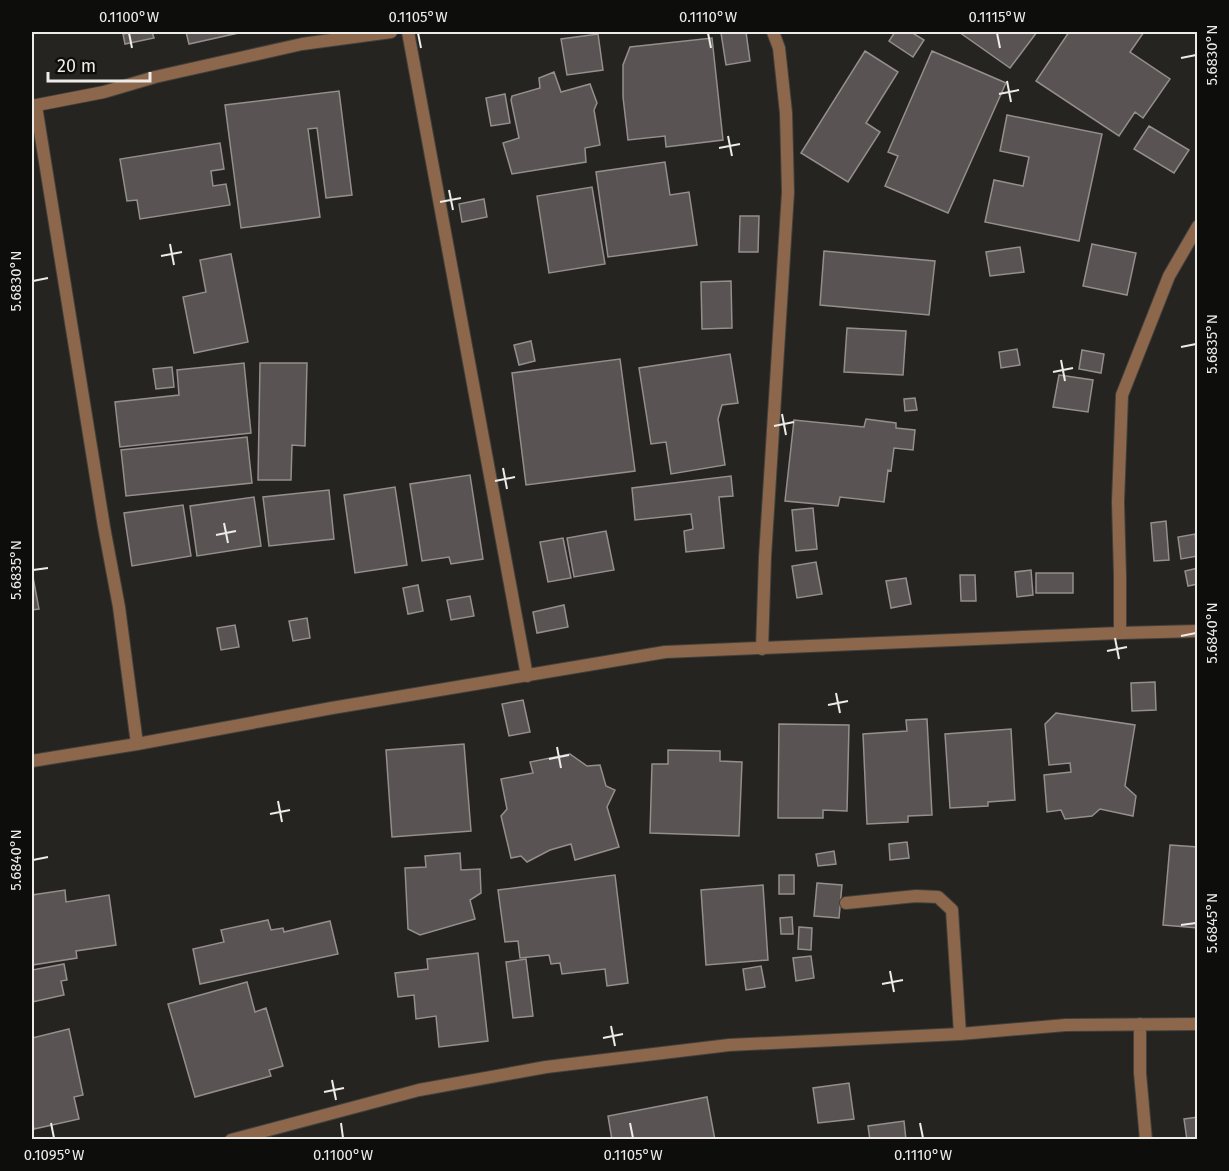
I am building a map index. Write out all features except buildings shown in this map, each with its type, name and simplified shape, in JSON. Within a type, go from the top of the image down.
[{"type":"street","points":[[137,744],[119,607],[34,106],[104,92],[155,77],[302,44],[391,32]]},
{"type":"street","points":[[408,32],[527,676]]},
{"type":"street","points":[[762,649],[765,557],[788,192],[786,113],[778,48],[773,32]]},
{"type":"street","points":[[1120,633],[1118,502],[1122,395],[1169,276],[1197,226]]},
{"type":"street","points":[[32,761],[665,652],[1197,631]]},
{"type":"street","points":[[846,903],[916,896],[938,897],[952,910],[960,1034]]},
{"type":"street","points":[[1140,1024],[1140,1073],[1146,1140]]},
{"type":"street","points":[[231,1140],[419,1090],[546,1067],[729,1045],[960,1034],[1066,1025],[1197,1024]]}]
